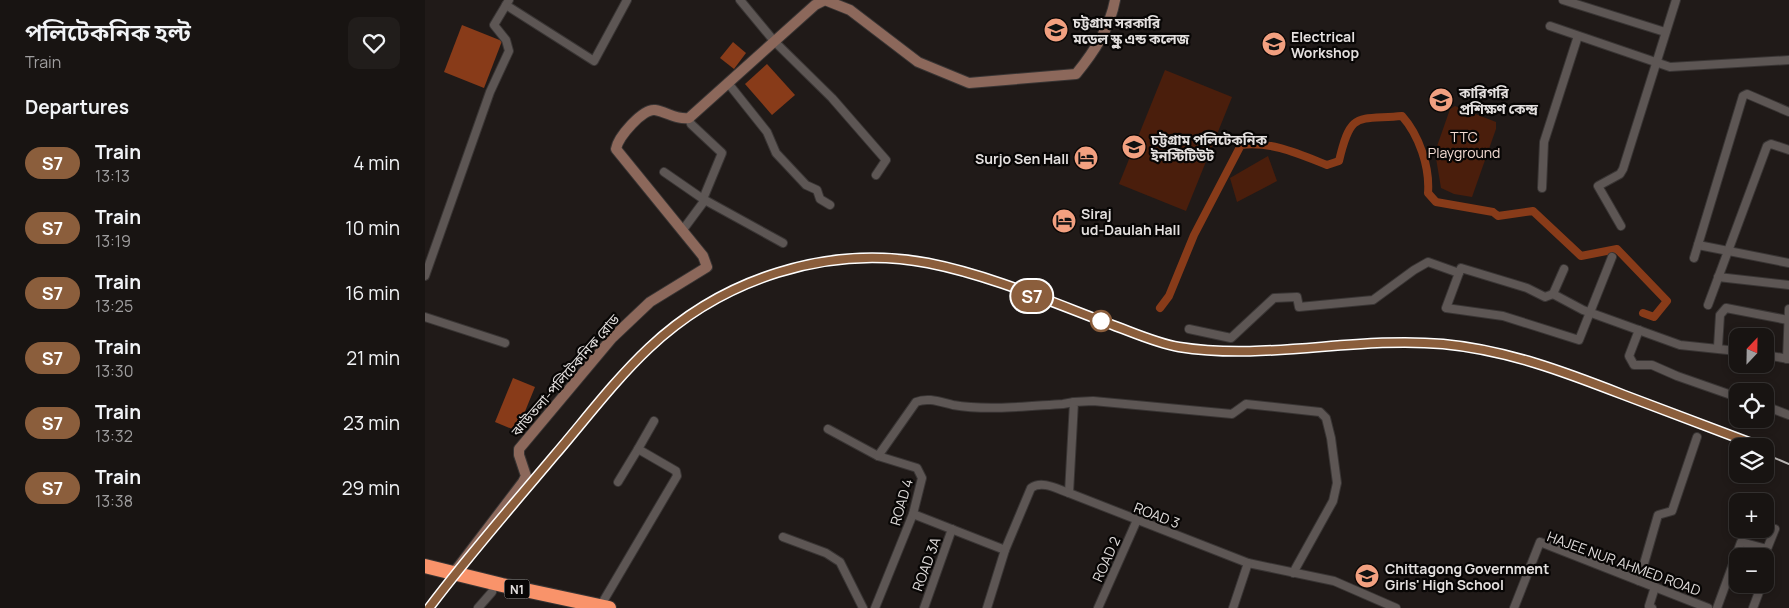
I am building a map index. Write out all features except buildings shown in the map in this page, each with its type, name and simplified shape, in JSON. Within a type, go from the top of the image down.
[{"type":"highway","name":"N1","points":[[425,566],[453,574],[605,607]]},
{"type":"highway","name":"N1","points":[[425,574],[492,592],[571,608]]},
{"type":"main road","points":[[689,118],[774,41],[811,2],[825,0],[850,10],[918,62],[969,83],[1076,74],[1090,57],[1106,28],[1115,0]]},
{"type":"main road","name":"ঝাউতলা-পলিটেকনিক রোড","points":[[453,574],[523,482],[526,476],[519,455],[519,449],[619,332],[650,302],[707,267],[703,256],[616,149],[618,139],[647,110],[655,110],[683,119],[689,118]]},
{"type":"street","points":[[425,276],[490,92],[509,51],[506,40],[494,25],[508,3],[594,61],[627,0]]},
{"type":"street","points":[[739,0],[774,41],[832,98],[886,160],[876,175]]},
{"type":"street","points":[[1563,0],[1665,32]]},
{"type":"street","points":[[1621,226],[1598,186],[1620,174],[1623,169],[1676,0]]},
{"type":"street","points":[[1550,26],[1670,67],[1789,60]]},
{"type":"street","points":[[1542,188],[1544,142],[1578,36]]},
{"type":"street","points":[[728,83],[767,132],[776,153],[806,185],[817,190],[819,198],[830,204]]},
{"type":"street","points":[[1694,258],[1745,94],[1789,112]]},
{"type":"street","points":[[682,230],[704,199],[722,153],[691,124],[689,118]]},
{"type":"street","points":[[1708,305],[1767,146],[1771,144],[1789,150]]},
{"type":"street","points":[[663,172],[704,199],[783,243]]},
{"type":"street","points":[[1698,245],[1789,263]]},
{"type":"street","points":[[1564,268],[1553,294],[1545,298],[1527,288],[1461,268],[1446,308],[1503,316],[1579,340],[1612,257]]},
{"type":"street","points":[[1189,329],[1231,338],[1274,298],[1297,297],[1299,307],[1373,300],[1428,262],[1459,273]]},
{"type":"street","points":[[1718,277],[1789,285]]},
{"type":"street","points":[[1553,294],[1573,306],[1680,344],[1729,349]]},
{"type":"street","points":[[1718,347],[1720,315],[1726,308],[1788,320]]},
{"type":"street","points":[[1774,357],[1788,359],[1789,310]]},
{"type":"street","points":[[425,317],[505,343]]},
{"type":"street","points":[[1639,330],[1629,356],[1633,365],[1652,365],[1729,394]]},
{"type":"street","points":[[878,456],[915,402],[927,399],[962,406],[981,407],[1093,401],[1232,414],[1246,404],[1320,412],[1326,418],[1331,438],[1337,483],[1333,501],[1293,573]]},
{"type":"street","points":[[1069,493],[1073,402]]},
{"type":"street","points":[[1774,409],[1789,415]]},
{"type":"street","points":[[618,482],[654,421]]},
{"type":"street","name":"ROAD 4","points":[[828,429],[878,456],[917,468],[921,472],[922,478],[913,514],[875,608]]},
{"type":"street","points":[[1639,581],[1658,515],[1672,511],[1697,438]]},
{"type":"street","points":[[605,607],[677,476],[676,471],[638,449]]},
{"type":"street","name":"ROAD 3","points":[[989,607],[1005,550],[1031,488],[1036,484],[1069,493],[1247,563],[1334,581],[1396,608]]},
{"type":"street","points":[[913,514],[1005,550]]},
{"type":"street","name":"ROAD 2","points":[[1098,608],[1137,520]]},
{"type":"street","name":"ROAD 3A","points":[[924,608],[952,529]]},
{"type":"street","points":[[1717,608],[1741,542],[1767,549],[1775,529]]},
{"type":"street","points":[[783,536],[835,556],[847,573],[863,608]]},
{"type":"street","name":"HAJEE NUR AHMED ROAD","points":[[1514,608],[1540,542],[1708,608]]},
{"type":"street","points":[[1233,608],[1247,563]]},
{"type":"street","points":[[1652,608],[1649,606],[1655,587]]},
{"type":"street","points":[[478,608],[492,592]]},
{"type":"street","points":[[1753,608],[1759,593]]},
{"type":"green space","points":[[1165,70],[1232,97],[1186,211],[1119,184]]},
{"type":"green space","name":"TTC Playground","points":[[1455,106],[1496,122],[1496,129],[1472,197],[1454,194],[1441,188],[1435,152],[1450,109]]},
{"type":"green space","points":[[1268,156],[1277,181],[1237,202],[1230,178]]},
{"type":"shaded area","points":[[462,25],[502,41],[484,88],[444,72]]},
{"type":"shaded area","points":[[733,42],[746,53],[734,69],[720,58]]},
{"type":"shaded area","points":[[767,64],[795,95],[772,115],[745,84]]},
{"type":"shaded area","points":[[513,378],[535,387],[517,431],[495,422]]},
{"type":"waterway","points":[[1160,308],[1169,296],[1194,235],[1241,145],[1252,144],[1274,147],[1327,165],[1339,161],[1348,133],[1352,125],[1358,121],[1402,116],[1414,132],[1422,152],[1427,173],[1428,193],[1436,202],[1493,212],[1498,216],[1533,211],[1581,256],[1617,249],[1667,301],[1654,317],[1643,313]]},
{"type":"railway","points":[[429,608],[509,509],[614,385],[649,348],[678,324],[709,303],[743,286],[778,272],[814,263],[889,258],[950,268],[996,281],[1143,336],[1179,347],[1212,351],[1245,351],[1410,342],[1443,344],[1490,351],[1558,370],[1738,438]]},
{"type":"railway","points":[[1774,458],[1789,464]]},
{"type":"train","name":"S7","points":[[429,608],[443,588],[457,574],[543,469],[631,367],[672,328],[721,295],[748,283],[806,264],[836,260],[887,258],[927,263],[967,273],[1129,331],[1177,346],[1238,352],[1388,342],[1443,344],[1499,352],[1559,370],[1738,438]]},
{"type":"place","name":"চট্টগ্রাম সরকারি মডেল স্কুল এন্ড কলেজ","points":[[1056,30]]},
{"type":"place","name":"Electrical Workshop","points":[[1274,44]]},
{"type":"place","name":"কারিগরি প্রশিক্ষণ কেন্দ্র","points":[[1441,100]]},
{"type":"place","name":"চট্টগ্রাম পলিটেকনিক ইনস্টিটিউট","points":[[1134,147]]},
{"type":"place","name":"Surjo Sen Hall","points":[[1086,158]]},
{"type":"place","name":"Siraj ud-Daulah Hall","points":[[1064,221]]},
{"type":"place","name":"Chittagong Government Girls' High School","points":[[1367,576]]}]
